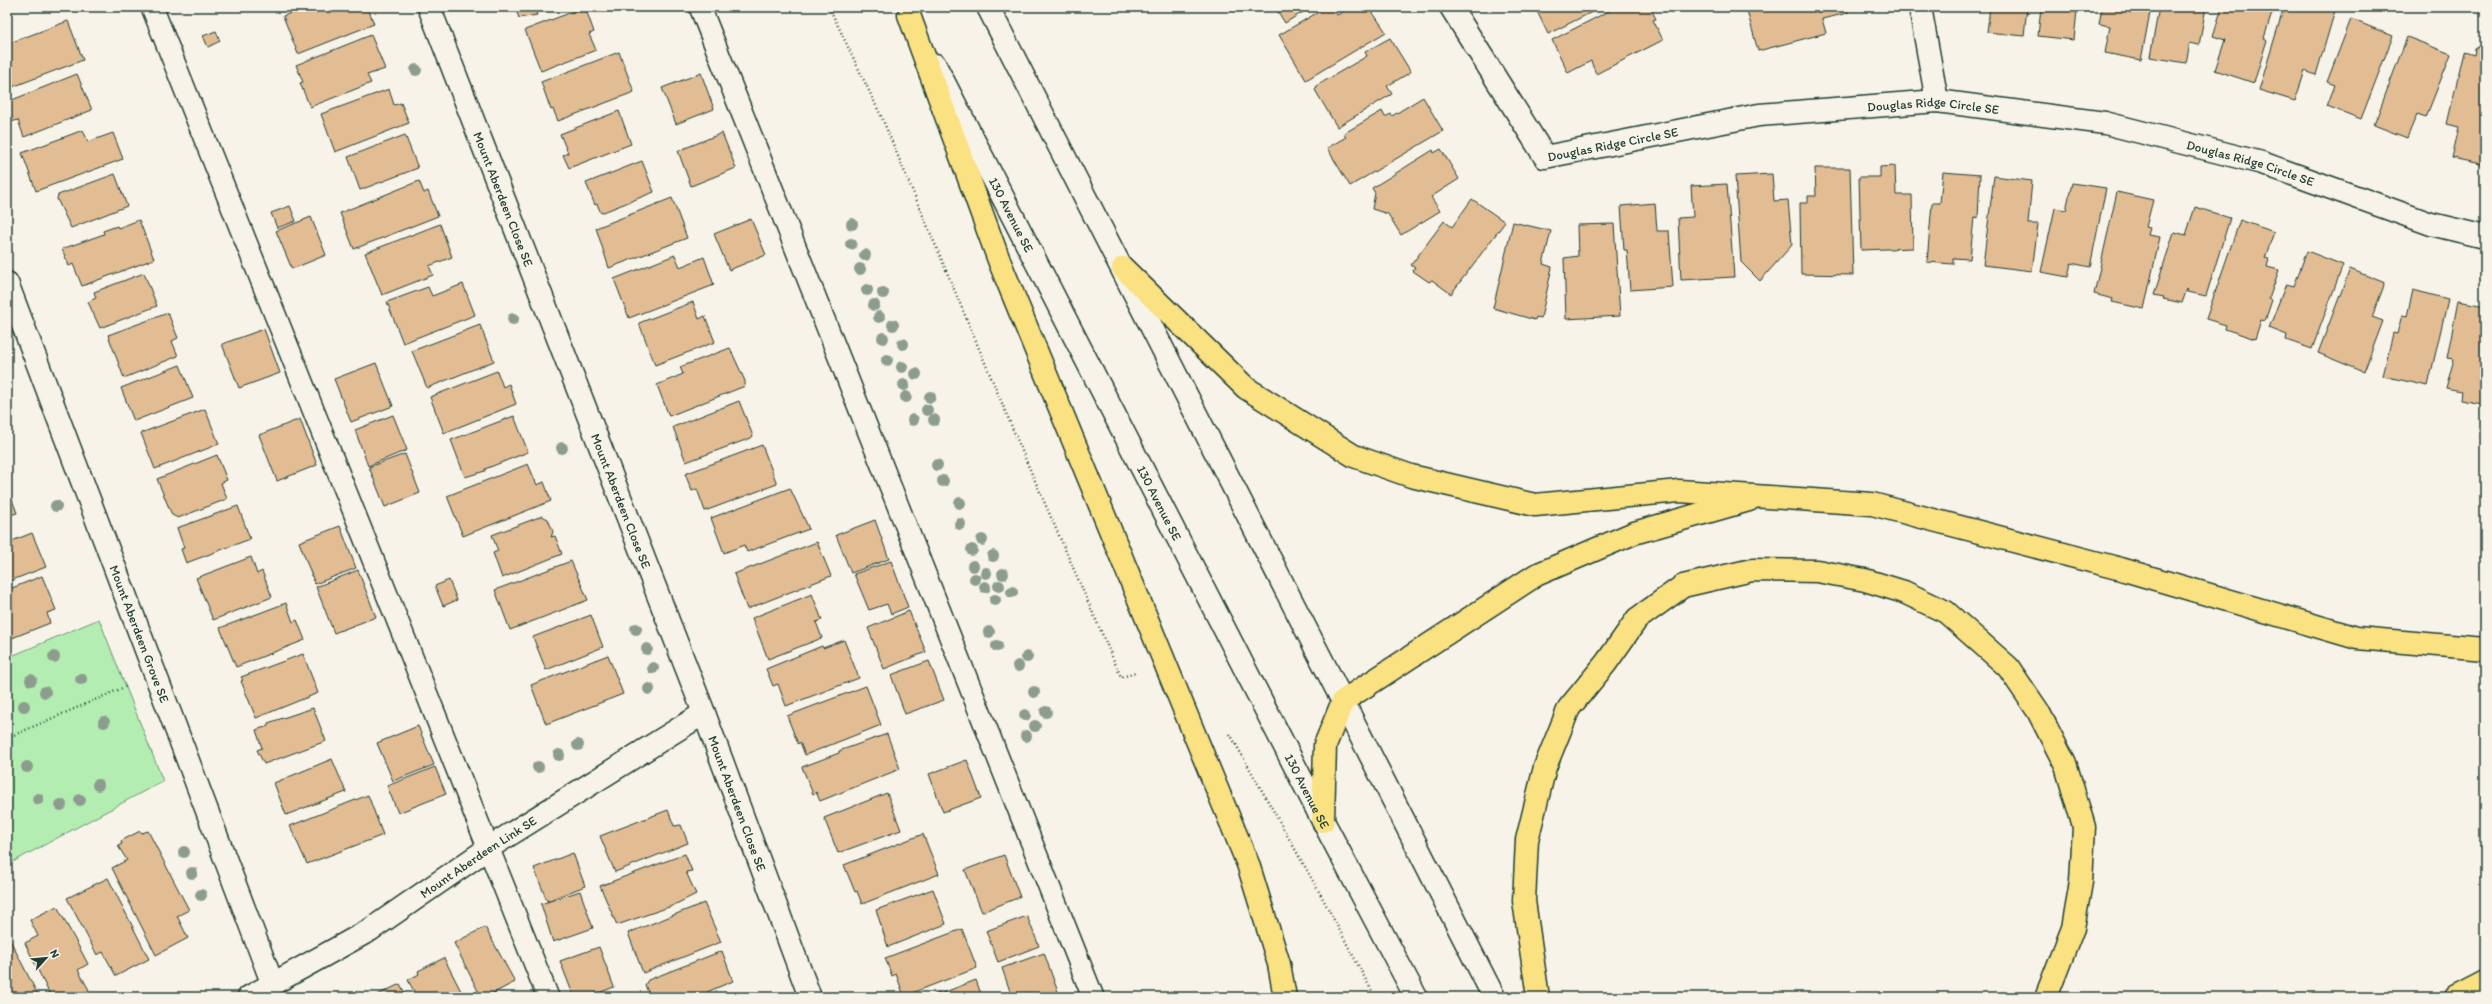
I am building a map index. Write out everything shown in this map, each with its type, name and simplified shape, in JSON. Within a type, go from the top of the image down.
[{"type":"highway","points":[[908,11],[1000,263],[1248,864],[1279,964],[1285,997]]},
{"type":"highway","points":[[1123,268],[1246,388],[1354,456],[1411,476],[1535,505],[1679,491],[1872,504],[2113,567],[2357,638],[2485,649]]},
{"type":"highway","points":[[1322,821],[1325,745],[1343,701],[1536,575],[1634,533],[1766,496]]},
{"type":"highway","points":[[1538,997],[1524,901],[1527,840],[1545,767],[1569,708],[1606,663],[1637,619],[1683,586],[1752,570],[1817,571],[1865,580],[1904,592],[1946,612],[2008,667],[2038,711],[2066,766],[2084,827],[2081,882],[2073,928],[2046,997]]},
{"type":"highway","points":[[2456,997],[2485,982]]},
{"type":"street","name":"Mount Aberdeen Close SE","points":[[428,7],[704,713],[810,997]]},
{"type":"street","points":[[988,7],[1123,268],[1494,997]]},
{"type":"street","name":"Douglas Ridge Circle SE","points":[[1451,7],[1545,157],[1759,115],[1937,101],[2104,123],[2262,163],[2431,224],[2485,238]]},
{"type":"street","points":[[1920,7],[1937,101]]},
{"type":"street","name":"130 Avenue SE","points":[[908,11],[1322,821],[1416,997]]},
{"type":"street","name":"Mount Aberdeen Grove SE","points":[[7,283],[273,985]]},
{"type":"street","name":"Mount Aberdeen Link SE","points":[[250,997],[370,930],[490,847],[704,713]]},
{"type":"lane","points":[[152,7],[490,847],[548,997]]},
{"type":"lane","points":[[700,7],[1093,997]]},
{"type":"path","points":[[829,7],[882,118],[1025,458],[1121,677],[1136,673]]},
{"type":"path","points":[[7,738],[155,674]]},
{"type":"path","points":[[1229,732],[1322,897],[1375,997]]},
{"type":"green space","points":[[99,619],[163,781],[7,865],[7,658]]},
{"type":"building","points":[[306,7],[368,8],[374,24],[298,54],[283,16]]},
{"type":"building","points":[[515,7],[549,7],[536,12],[537,15],[519,18]]},
{"type":"building","points":[[585,7],[594,32],[589,34],[596,50],[541,71],[525,30]]},
{"type":"building","points":[[1275,7],[1311,7],[1285,23]]},
{"type":"building","points":[[1327,7],[1333,7],[1337,15],[1352,7],[1369,7],[1386,32],[1306,80],[1279,35]]},
{"type":"building","points":[[1535,7],[1602,7],[1548,34]]},
{"type":"building","points":[[1617,7],[1650,7],[1656,19],[1653,20],[1663,40],[1596,74],[1591,61],[1568,73],[1552,40]]},
{"type":"building","points":[[1746,7],[1847,7],[1848,13],[1822,19],[1826,33],[1758,51]]},
{"type":"building","points":[[1990,7],[2027,7],[2024,36],[1987,32]]},
{"type":"building","points":[[2041,7],[2085,7],[2085,12],[2077,10],[2074,40],[2038,36]]},
{"type":"building","points":[[2102,7],[2151,7],[2141,60],[2105,53],[2110,26],[2099,24]]},
{"type":"building","points":[[2159,7],[2206,7],[2199,45],[2190,43],[2186,63],[2150,57]]},
{"type":"building","points":[[2222,7],[2274,7],[2264,38],[2267,40],[2254,83],[2215,70],[2225,40],[2213,36]]},
{"type":"building","points":[[2284,7],[2336,7],[2316,75],[2305,71],[2295,101],[2259,90]]},
{"type":"building","points":[[2351,19],[2393,36],[2361,119],[2327,106],[2335,85],[2327,82]]},
{"type":"building","points":[[68,21],[83,60],[7,89],[7,44]]},
{"type":"building","points":[[216,31],[220,41],[208,47],[203,36]]},
{"type":"building","points":[[371,35],[385,69],[367,75],[371,83],[310,107],[300,83],[303,82],[296,65]]},
{"type":"building","points":[[2407,37],[2451,54],[2426,117],[2417,114],[2407,138],[2374,125]]},
{"type":"building","points":[[1390,38],[1411,72],[1387,86],[1392,94],[1337,127],[1315,90],[1317,88],[1316,86],[1367,56],[1365,52]]},
{"type":"building","points":[[2485,45],[2485,165],[2452,158],[2459,127],[2447,124],[2464,52],[2474,55],[2475,49]]},
{"type":"building","points":[[619,52],[634,92],[558,121],[553,109],[551,110],[541,82]]},
{"type":"building","points":[[701,73],[714,109],[676,124],[662,88]]},
{"type":"building","points":[[77,74],[92,110],[24,137],[18,120],[11,122],[7,111],[7,102]]},
{"type":"building","points":[[389,89],[394,105],[401,103],[409,123],[335,152],[321,114]]},
{"type":"building","points":[[1423,97],[1443,131],[1350,186],[1327,148],[1346,137],[1343,134],[1382,111],[1385,117],[1391,114],[1392,116]]},
{"type":"building","points":[[619,111],[631,144],[569,168],[563,155],[568,153],[560,134]]},
{"type":"building","points":[[83,130],[88,142],[113,133],[123,159],[36,191],[22,153]]},
{"type":"building","points":[[722,133],[736,168],[691,186],[678,151]]},
{"type":"building","points":[[405,135],[418,168],[360,190],[348,157]]},
{"type":"building","points":[[1441,149],[1459,179],[1431,197],[1440,211],[1401,235],[1388,214],[1372,209],[1375,193],[1372,188],[1433,150],[1434,153]]},
{"type":"building","points":[[642,161],[654,192],[601,213],[597,204],[595,205],[586,183]]},
{"type":"building","points":[[1895,166],[1896,195],[1912,195],[1913,248],[1861,250],[1859,177],[1880,177],[1880,167]]},
{"type":"building","points":[[1815,168],[1850,168],[1853,275],[1801,274],[1800,203],[1808,203],[1808,196],[1816,196]]},
{"type":"building","points":[[1943,172],[1980,175],[1978,218],[1974,217],[1970,259],[1953,258],[1953,264],[1927,262],[1932,203],[1940,203]]},
{"type":"building","points":[[115,174],[127,206],[71,228],[57,199],[58,195]]},
{"type":"building","points":[[1772,174],[1774,201],[1788,200],[1792,245],[1760,281],[1741,262],[1735,176]]},
{"type":"building","points":[[1994,176],[2032,181],[2028,224],[2038,224],[2032,271],[1983,265]]},
{"type":"building","points":[[419,181],[424,193],[428,191],[438,216],[354,249],[340,213]]},
{"type":"building","points":[[2072,183],[2106,188],[2090,267],[2071,263],[2068,277],[2041,272],[2055,208],[2066,210]]},
{"type":"building","points":[[1727,184],[1734,277],[1681,280],[1678,218],[1693,217],[1691,186]]},
{"type":"building","points":[[2117,192],[2153,200],[2146,227],[2150,228],[2148,235],[2160,237],[2144,309],[2112,302],[2113,299],[2094,294]]},
{"type":"building","points":[[672,198],[687,238],[609,268],[596,228]]},
{"type":"building","points":[[1472,199],[1505,222],[1451,294],[1432,280],[1429,282],[1413,271],[1415,268],[1411,265],[1444,221],[1452,227]]},
{"type":"building","points":[[1655,203],[1657,231],[1669,231],[1673,287],[1630,290],[1627,250],[1624,250],[1621,206]]},
{"type":"building","points":[[290,206],[296,221],[277,228],[271,213]]},
{"type":"building","points":[[2195,207],[2230,218],[2206,296],[2188,292],[2187,289],[2182,303],[2163,299],[2164,297],[2154,295],[2174,232],[2186,235]]},
{"type":"building","points":[[311,217],[326,255],[292,269],[276,231]]},
{"type":"building","points":[[751,219],[766,255],[729,270],[714,234]]},
{"type":"building","points":[[139,220],[154,259],[82,286],[73,264],[69,266],[62,249],[104,234],[103,231],[117,226],[118,228]]},
{"type":"building","points":[[2240,220],[2274,232],[2265,258],[2269,259],[2267,267],[2279,270],[2269,299],[2272,300],[2265,321],[2261,320],[2255,339],[2225,329],[2226,325],[2206,319]]},
{"type":"building","points":[[1513,222],[1551,231],[1543,264],[1552,267],[1541,318],[1536,317],[1535,320],[1493,308]]},
{"type":"building","points":[[440,224],[452,257],[429,266],[433,275],[382,295],[365,253]]},
{"type":"building","points":[[1614,224],[1620,316],[1566,319],[1564,258],[1578,256],[1577,225]]},
{"type":"building","points":[[2307,251],[2343,265],[2312,349],[2286,340],[2287,335],[2269,328],[2286,284],[2294,286]]},
{"type":"building","points":[[675,255],[680,267],[704,257],[714,285],[629,318],[614,279]]},
{"type":"building","points":[[2350,269],[2385,283],[2372,317],[2383,321],[2364,372],[2318,353]]},
{"type":"building","points":[[144,273],[157,306],[100,328],[88,302],[96,298],[94,292]]},
{"type":"building","points":[[463,284],[475,315],[403,343],[387,302],[428,287],[432,296]]},
{"type":"building","points":[[2413,290],[2448,299],[2428,386],[2383,376],[2393,333],[2397,334],[2402,315],[2407,316]]},
{"type":"building","points":[[2458,301],[2485,306],[2483,404],[2460,400],[2461,391],[2446,388],[2454,359],[2447,358]]},
{"type":"building","points":[[693,302],[699,319],[705,316],[715,342],[655,365],[639,323]]},
{"type":"building","points":[[168,313],[178,338],[172,341],[178,356],[124,378],[108,335]]},
{"type":"building","points":[[480,325],[494,361],[427,388],[412,351]]},
{"type":"building","points":[[264,329],[280,373],[239,388],[222,344]]},
{"type":"building","points":[[730,348],[745,381],[745,386],[669,416],[657,385],[683,374],[680,367]]},
{"type":"building","points":[[376,363],[393,406],[351,422],[334,379]]},
{"type":"building","points":[[180,365],[193,398],[134,421],[121,388]]},
{"type":"building","points":[[497,371],[503,387],[509,384],[516,404],[444,433],[430,397]]},
{"type":"building","points":[[739,401],[753,436],[686,462],[673,427]]},
{"type":"building","points":[[205,409],[219,444],[155,469],[141,433]]},
{"type":"building","points":[[393,415],[407,450],[368,466],[355,430]]},
{"type":"building","points":[[514,416],[528,452],[485,469],[485,471],[465,477],[451,440]]},
{"type":"building","points":[[300,419],[317,465],[277,481],[259,435]]},
{"type":"building","points":[[762,445],[777,484],[705,511],[697,489],[692,491],[685,474]]},
{"type":"building","points":[[405,454],[420,493],[385,507],[369,467]]},
{"type":"building","points":[[217,455],[227,480],[221,483],[227,499],[178,518],[172,515],[157,479]]},
{"type":"building","points":[[528,464],[537,485],[544,482],[551,501],[463,536],[447,496]]},
{"type":"building","points":[[7,486],[17,513],[7,516]]},
{"type":"building","points":[[790,488],[809,529],[747,552],[744,545],[724,553],[711,518]]},
{"type":"building","points":[[238,506],[250,539],[186,563],[181,549],[184,548],[177,528]]},
{"type":"building","points":[[542,516],[548,519],[553,532],[551,537],[555,536],[562,554],[502,578],[493,553],[498,551],[492,535]]},
{"type":"building","points":[[875,520],[889,559],[851,573],[836,535]]},
{"type":"building","points":[[340,526],[356,568],[315,584],[299,542]]},
{"type":"building","points":[[32,533],[46,567],[7,582],[7,543]]},
{"type":"building","points":[[817,542],[831,576],[747,609],[734,574]]},
{"type":"building","points":[[251,557],[257,574],[262,571],[272,597],[213,620],[196,578]]},
{"type":"building","points":[[571,561],[588,600],[510,630],[495,590]]},
{"type":"building","points":[[891,561],[908,607],[891,614],[887,604],[869,610],[854,574]]},
{"type":"building","points":[[358,570],[376,617],[334,633],[316,587]]},
{"type":"building","points":[[42,576],[56,610],[47,613],[50,623],[7,640],[7,590]]},
{"type":"building","points":[[449,580],[457,600],[443,606],[435,586]]},
{"type":"building","points":[[812,594],[822,620],[816,622],[822,638],[768,659],[752,618]]},
{"type":"building","points":[[286,603],[293,622],[297,620],[305,640],[236,667],[220,628]]},
{"type":"building","points":[[909,611],[926,652],[884,669],[868,628]]},
{"type":"building","points":[[591,615],[603,647],[546,670],[533,637]]},
{"type":"building","points":[[844,640],[859,678],[786,706],[778,684],[773,686],[766,669],[822,646],[823,648]]},
{"type":"building","points":[[303,654],[318,693],[256,718],[241,681],[243,680],[241,677]]},
{"type":"building","points":[[608,655],[623,694],[546,724],[531,685]]},
{"type":"building","points":[[929,661],[944,700],[905,714],[891,675]]},
{"type":"building","points":[[866,686],[881,725],[805,755],[800,742],[798,744],[787,716]]},
{"type":"building","points":[[313,708],[326,741],[264,764],[257,750],[262,748],[256,730],[268,726],[268,723]]},
{"type":"building","points":[[418,726],[434,765],[393,781],[377,743]]},
{"type":"building","points":[[887,734],[900,769],[820,801],[816,792],[813,794],[802,767],[839,753],[839,751]]},
{"type":"building","points":[[332,759],[346,792],[286,815],[274,783]]},
{"type":"building","points":[[967,760],[981,798],[943,812],[929,774]]},
{"type":"building","points":[[435,767],[446,794],[398,813],[387,786]]},
{"type":"building","points":[[887,793],[901,830],[838,853],[824,818]]},
{"type":"building","points":[[368,795],[383,835],[307,864],[290,826]]},
{"type":"building","points":[[668,810],[674,826],[681,825],[688,843],[615,872],[600,836]]},
{"type":"building","points":[[140,831],[142,833],[148,831],[189,910],[177,916],[188,938],[156,955],[112,868],[127,860],[118,846],[122,844],[121,841]]},
{"type":"building","points":[[923,834],[939,874],[862,904],[857,891],[855,892],[844,865]]},
{"type":"building","points":[[573,853],[585,886],[547,901],[534,868]]},
{"type":"building","points":[[685,854],[692,871],[686,872],[696,894],[672,906],[617,925],[600,886]]},
{"type":"building","points":[[1004,855],[1020,897],[982,912],[965,870]]},
{"type":"building","points":[[108,878],[149,959],[116,976],[103,952],[97,955],[67,898]]},
{"type":"building","points":[[933,889],[946,924],[888,947],[876,910]]},
{"type":"building","points":[[580,891],[593,928],[553,942],[541,904]]},
{"type":"building","points":[[704,903],[721,942],[643,973],[628,933]]},
{"type":"building","points":[[57,906],[88,964],[78,970],[89,990],[76,997],[51,997],[25,943],[38,936],[30,920]]},
{"type":"building","points":[[1027,916],[1039,946],[998,962],[986,931]]},
{"type":"building","points":[[485,927],[515,982],[486,997],[481,997],[454,943]]},
{"type":"building","points":[[962,929],[977,968],[904,996],[896,974],[892,976],[885,958]]},
{"type":"building","points":[[10,940],[39,997],[7,997],[7,942]]},
{"type":"building","points":[[599,947],[614,987],[588,997],[574,997],[560,961]]},
{"type":"building","points":[[722,951],[733,981],[707,992],[709,997],[650,997],[645,985],[648,980]]},
{"type":"building","points":[[1044,953],[1058,992],[1046,997],[1012,997],[1002,968]]},
{"type":"building","points":[[444,958],[464,997],[417,997],[408,980],[419,974],[418,971]]},
{"type":"building","points":[[976,980],[982,997],[928,997],[939,992],[940,994]]},
{"type":"building","points":[[400,984],[407,997],[378,997],[377,995]]}]
